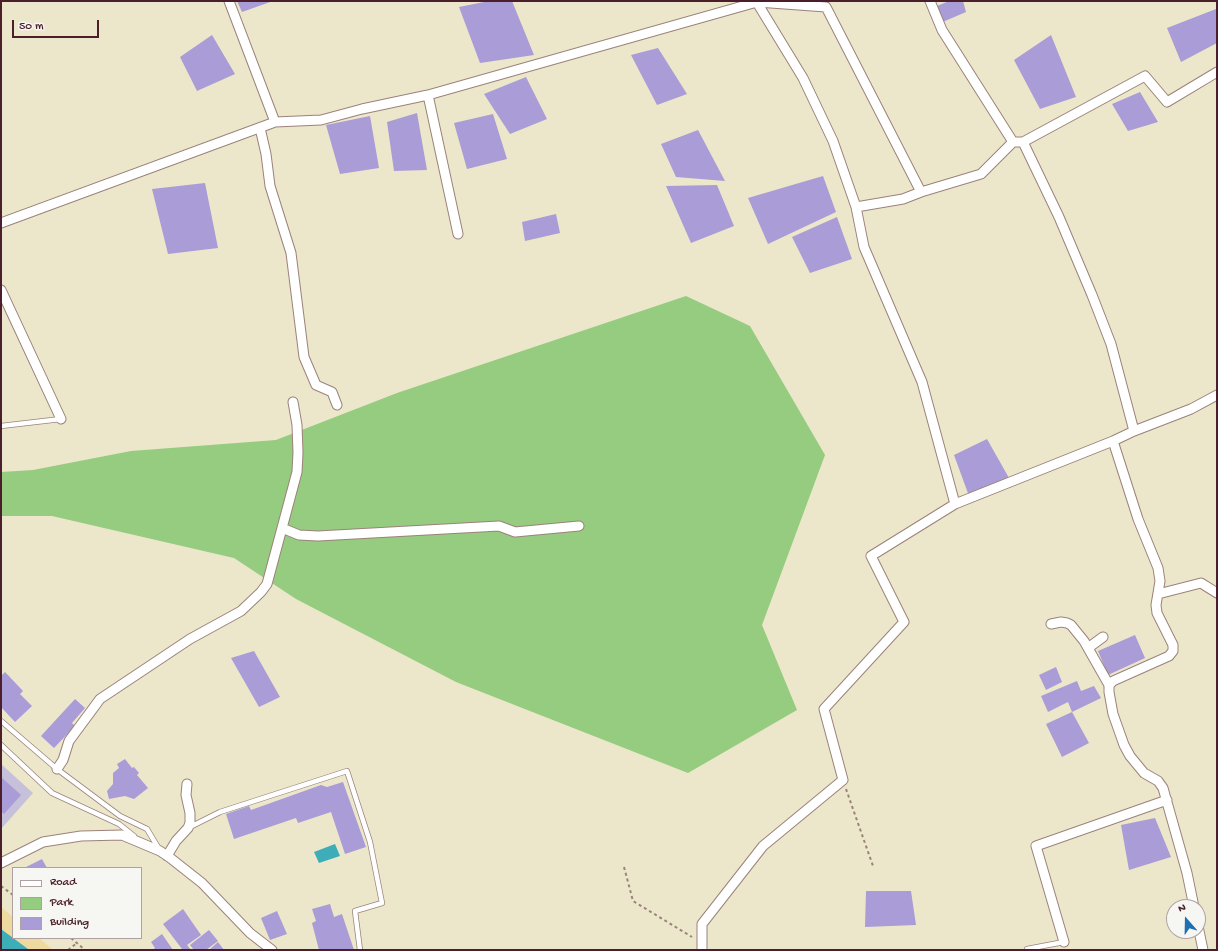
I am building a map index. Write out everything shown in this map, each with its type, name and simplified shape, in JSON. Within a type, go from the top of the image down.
[{"type":"street","points":[[229,1],[275,122]]},
{"type":"street","points":[[930,1],[942,30],[1013,142]]},
{"type":"street","points":[[1,223],[275,122],[321,120],[362,109],[428,95],[756,2],[826,6],[922,192]]},
{"type":"street","points":[[756,2],[803,78],[833,141],[856,207],[864,247],[922,382],[955,504]]},
{"type":"street","points":[[856,207],[903,199],[981,174],[1013,142],[1023,142],[1145,76],[1167,102],[1217,72]]},
{"type":"street","points":[[428,95],[458,234]]},
{"type":"street","points":[[260,128],[266,154],[270,186],[291,253],[304,357],[316,386],[332,392],[337,405]]},
{"type":"street","points":[[1023,142],[1059,218],[1103,322],[1111,344],[1134,431]]},
{"type":"street","points":[[1,290],[61,419]]},
{"type":"street","points":[[701,947],[702,924],[763,846],[843,780],[824,709],[904,622],[871,556],[955,504],[1191,409],[1217,395]]},
{"type":"street","points":[[57,769],[63,760],[70,741],[100,699],[190,639],[241,611],[261,592],[267,584],[297,472],[297,425],[293,402]]},
{"type":"street","points":[[1109,685],[1112,682],[1169,656],[1174,645],[1157,613],[1156,605],[1160,581],[1158,568],[1138,519],[1113,441]]},
{"type":"street","points":[[282,528],[299,535],[318,536],[499,526],[515,532],[579,526]]},
{"type":"street","points":[[1158,594],[1201,583],[1217,593]]},
{"type":"street","points":[[1051,624],[1061,622],[1071,625],[1084,641],[1109,685],[1113,714],[1124,746],[1144,773],[1160,783],[1167,800],[1188,873],[1193,899]]},
{"type":"street","points":[[1088,648],[1103,637]]},
{"type":"street","points":[[163,853],[188,828],[191,818],[186,795],[187,784]]},
{"type":"street","points":[[1064,942],[1036,846],[1167,800]]},
{"type":"street","points":[[1,863],[43,842],[81,836],[122,835],[163,853],[202,883],[250,933],[272,950]]},
{"type":"street","points":[[1201,939],[1203,950]]},
{"type":"lane","points":[[1,426],[61,419]]},
{"type":"lane","points":[[1,721],[57,769],[120,816],[147,829],[163,853]]},
{"type":"lane","points":[[1,745],[52,793],[119,824],[130,834],[163,853]]},
{"type":"lane","points":[[188,828],[220,812],[347,771],[370,842],[382,903],[355,911],[360,950]]},
{"type":"lane","points":[[1027,949],[1064,942]]},
{"type":"path","points":[[843,780],[872,866]]},
{"type":"path","points":[[624,867],[633,901],[701,947]]},
{"type":"path","points":[[1,886],[12,894]]},
{"type":"path","points":[[71,939],[85,950]]},
{"type":"path","points":[[68,950],[77,943]]},
{"type":"shaded area","points":[[1,764],[33,793],[1,829]]},
{"type":"green space","points":[[686,296],[750,326],[825,455],[762,625],[797,710],[688,773],[456,682],[296,599],[234,558],[52,516],[1,516],[1,472],[33,470],[131,451],[276,440],[397,393]]},
{"type":"sand","points":[[1,907],[12,916],[12,937],[1,929]]},
{"type":"sand","points":[[14,939],[40,939],[53,950],[29,950]]},
{"type":"water","points":[[335,844],[340,856],[319,863],[314,852]]},
{"type":"water","points":[[1,929],[12,937],[12,939],[14,939],[29,950],[1,950]]},
{"type":"building","points":[[237,1],[273,1],[242,12]]},
{"type":"building","points":[[489,1],[512,1],[534,55],[480,63],[459,7]]},
{"type":"building","points":[[949,1],[963,1],[966,12],[938,24],[930,9]]},
{"type":"building","points":[[1216,9],[1217,43],[1181,62],[1167,28]]},
{"type":"building","points":[[212,35],[235,74],[197,91],[180,57]]},
{"type":"building","points":[[1051,35],[1076,97],[1040,109],[1014,60]]},
{"type":"building","points":[[658,48],[687,94],[657,105],[631,55]]},
{"type":"building","points":[[526,77],[547,119],[510,134],[484,94]]},
{"type":"building","points":[[1140,92],[1158,122],[1128,131],[1112,104]]},
{"type":"building","points":[[417,113],[427,170],[394,171],[387,122]]},
{"type":"building","points":[[493,114],[507,159],[467,169],[454,123]]},
{"type":"building","points":[[370,116],[379,168],[340,174],[326,125]]},
{"type":"building","points":[[698,130],[725,181],[676,177],[661,144]]},
{"type":"building","points":[[823,176],[836,212],[768,244],[748,198]]},
{"type":"building","points":[[205,183],[218,248],[168,254],[152,189]]},
{"type":"building","points":[[717,185],[734,226],[691,243],[666,186]]},
{"type":"building","points":[[556,214],[560,233],[525,241],[522,222]]},
{"type":"building","points":[[837,217],[852,259],[810,273],[792,237]]},
{"type":"building","points":[[987,439],[1009,478],[969,496],[954,455]]},
{"type":"building","points":[[1135,635],[1145,658],[1108,675],[1098,651]]},
{"type":"building","points":[[254,651],[280,697],[259,707],[231,658]]},
{"type":"building","points":[[1056,667],[1062,682],[1046,690],[1039,675]]},
{"type":"building","points":[[5,672],[23,691],[20,694],[32,706],[15,722],[1,707],[1,676]]},
{"type":"building","points":[[1077,681],[1081,691],[1094,686],[1101,698],[1072,712],[1068,702],[1048,712],[1041,696]]},
{"type":"building","points":[[75,699],[85,708],[72,723],[75,726],[54,748],[41,736]]},
{"type":"building","points":[[1072,712],[1089,743],[1062,757],[1046,724]]},
{"type":"building","points":[[125,759],[132,768],[134,767],[139,773],[137,775],[148,788],[134,799],[125,796],[109,799],[107,791],[113,784],[113,773],[119,768],[117,764]]},
{"type":"building","points":[[1,777],[21,795],[4,814],[1,811]]},
{"type":"building","points":[[343,782],[366,847],[345,854],[331,812],[298,823],[296,818],[234,839],[226,814],[249,806],[251,810],[321,785],[327,787]]},
{"type":"building","points":[[1155,818],[1171,857],[1129,870],[1121,825]]},
{"type":"building","points":[[42,859],[46,867],[26,867]]},
{"type":"building","points":[[866,891],[911,891],[916,925],[865,927]]},
{"type":"building","points":[[330,904],[334,917],[342,914],[354,950],[319,950],[312,923],[316,921],[312,909]]},
{"type":"building","points":[[183,909],[201,935],[187,945],[191,950],[180,950],[182,949],[163,924]]},
{"type":"building","points":[[277,911],[287,934],[270,940],[261,918]]},
{"type":"building","points":[[209,930],[218,941],[206,950],[194,950],[190,945]]},
{"type":"building","points":[[162,934],[173,950],[152,950],[155,948],[151,942]]},
{"type":"building","points":[[218,942],[224,950],[209,950]]}]
